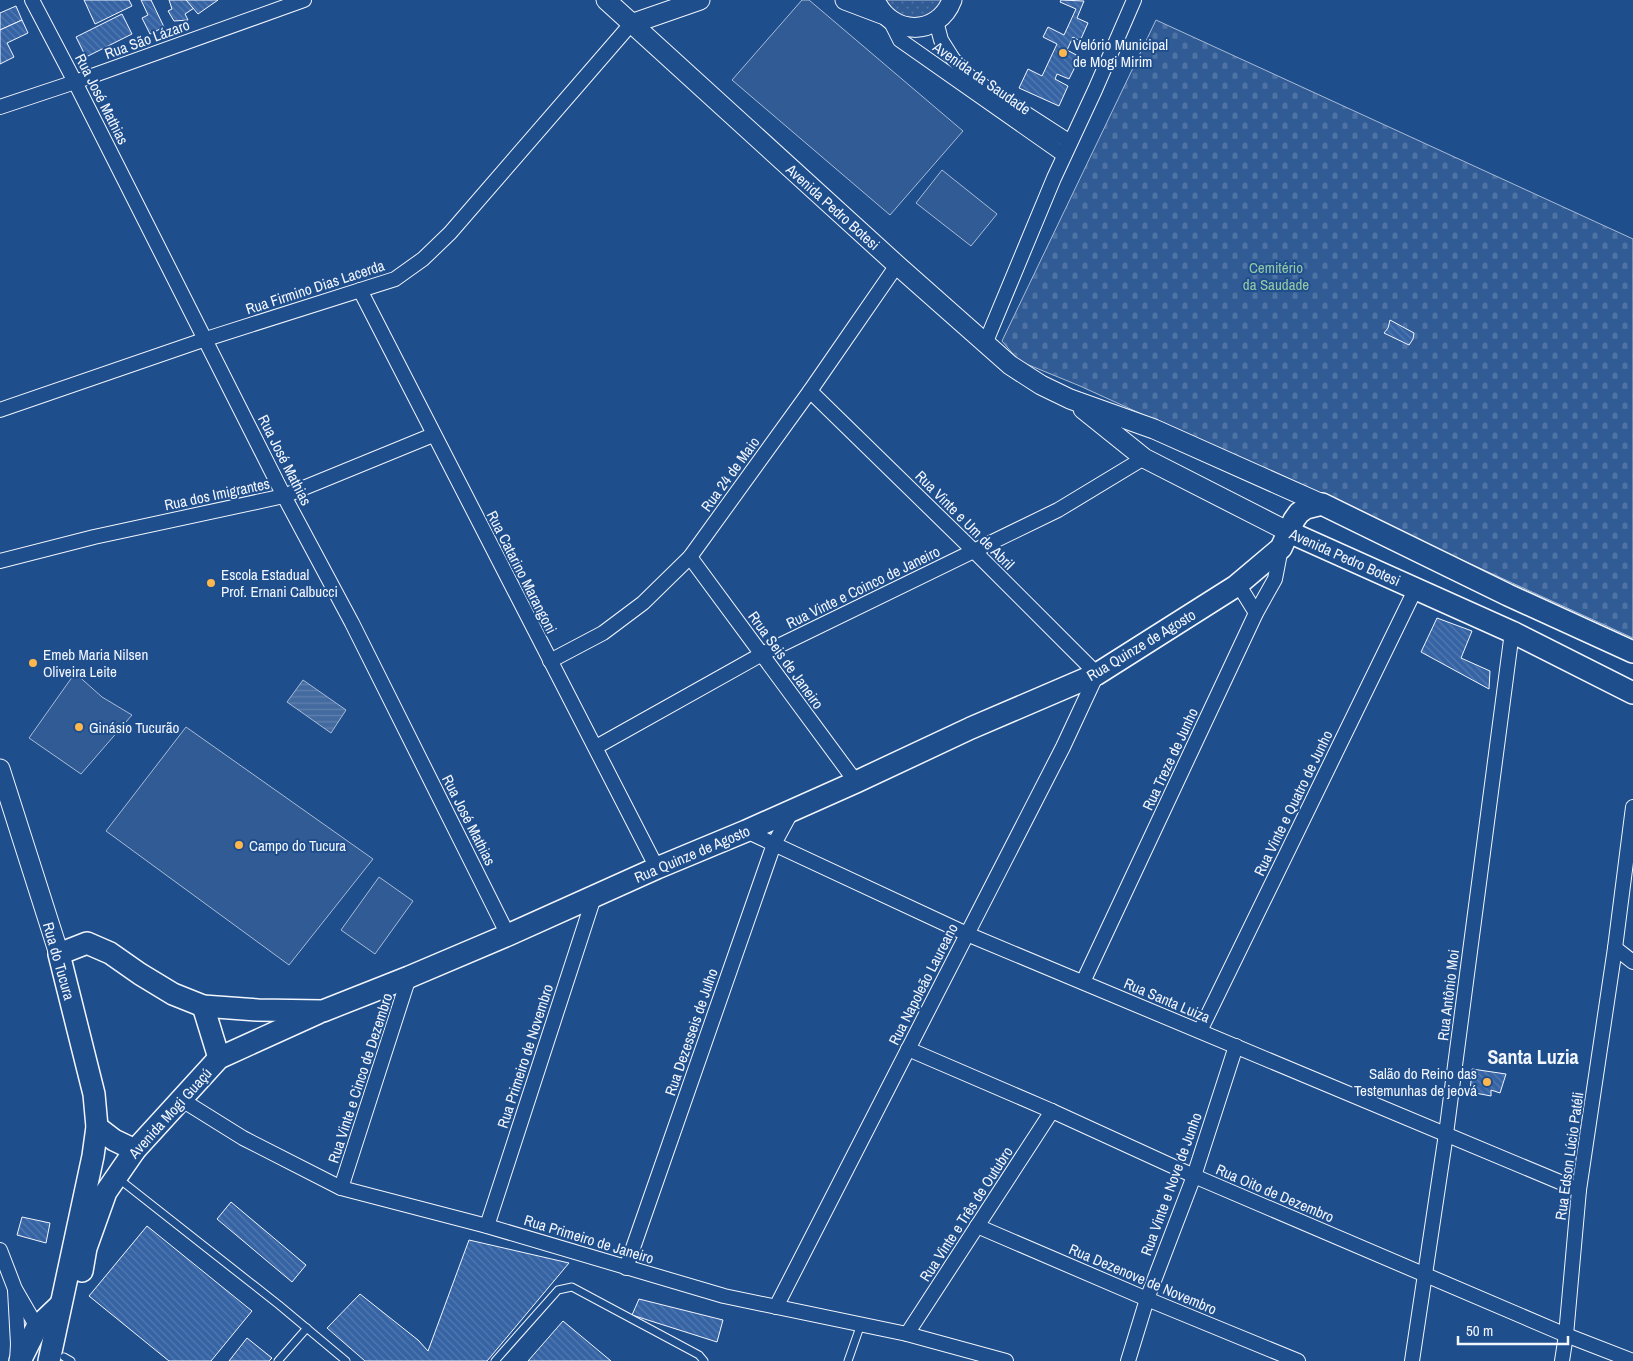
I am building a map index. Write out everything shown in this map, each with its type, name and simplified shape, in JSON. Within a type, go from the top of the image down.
[{"type":"main road","name":"Avenida Pedro Botesi","points":[[606,0],[985,344],[1010,365],[1041,385],[1070,399],[1154,429],[1322,504],[1508,595],[1633,652]]},
{"type":"main road","points":[[631,24],[700,0]]},
{"type":"main road","points":[[845,0],[882,11],[898,25],[911,28],[924,27],[936,21],[945,13],[952,0]]},
{"type":"main road","name":"Avenida Pedro Botesi","points":[[1070,399],[1144,458],[1285,540],[1416,588],[1512,632],[1633,693]]},
{"type":"main road","name":"Rua Quinze de Agosto","points":[[59,954],[87,943],[110,953],[173,994],[203,1006],[258,1010],[322,1011],[508,935],[856,782],[971,728],[1097,674],[1236,586],[1285,540],[1299,513],[1306,508],[1322,504]]},
{"type":"main road","points":[[1508,595],[1512,632]]},
{"type":"main road","name":"Rua do Tucura","points":[[0,769],[59,954],[94,1094],[97,1127],[92,1156]]},
{"type":"main road","points":[[203,1006],[219,1058]]},
{"type":"main road","name":"Avenida Mogi Guaçú","points":[[61,1360],[86,1248],[106,1192],[135,1150],[219,1058],[322,1011]]},
{"type":"main road","points":[[97,1127],[114,1140],[135,1150]]},
{"type":"main road","points":[[92,1156],[117,1178]]},
{"type":"main road","name":"Avenida Mogi Guaçú","points":[[61,1360],[59,1306],[92,1156]]},
{"type":"main road","points":[[18,1361],[37,1327],[59,1306]]},
{"type":"street","name":"Rua José Mathias","points":[[32,0],[206,339],[284,496],[352,623],[508,935]]},
{"type":"street","name":"Rua São Lázaro","points":[[0,107],[304,0]]},
{"type":"street","points":[[985,344],[1064,155],[1134,0]]},
{"type":"street","name":"Avenida da Saudade","points":[[882,11],[900,40],[1064,155]]},
{"type":"street","name":"Avenida da Saudade","points":[[936,21],[941,40],[953,59],[971,78],[1070,142]]},
{"type":"street","name":"Rua Firmino Dias Lacerda","points":[[0,410],[206,339],[395,279],[423,259],[450,233],[631,24]]},
{"type":"street","name":"Rua 24 de Maio","points":[[550,661],[602,633],[644,604],[690,557],[810,391],[897,265]]},
{"type":"street","name":"Rua Catarino Marangoni","points":[[360,290],[433,436],[596,747],[657,868]]},
{"type":"street","name":"Rua Vinte e Um de Abril","points":[[810,391],[1097,674]]},
{"type":"street","name":"Rua dos Imigrantes","points":[[0,561],[94,537],[284,496],[433,436]]},
{"type":"street","name":"Rua Vinte e Coinco de Janeiro","points":[[596,747],[762,654],[1058,510],[1144,458]]},
{"type":"street","name":"Rua Treze de Junho","points":[[1083,982],[1256,613],[1275,579],[1285,540]]},
{"type":"street","name":"Rrua Seis de Janeiro","points":[[690,557],[856,782]]},
{"type":"street","points":[[1236,586],[1243,592],[1256,613]]},
{"type":"street","name":"Rua Vinte e Quatro de Junho","points":[[1200,1031],[1416,588]]},
{"type":"street","name":"Rua Antônio Moi","points":[[1412,1361],[1446,1134],[1512,632]]},
{"type":"street","name":"Rua Napoleão Laureano","points":[[776,1307],[1063,747],[1097,674]]},
{"type":"street","name":"Rua Edson Lúcio Patéli","points":[[1562,1361],[1579,1190],[1615,948],[1633,807]]},
{"type":"street","name":"Rua Dezesseis de Julho","points":[[626,1268],[774,844],[793,809]]},
{"type":"street","name":"Rua Santa Luiza","points":[[746,831],[968,934],[1579,1190]]},
{"type":"street","name":"Rua Primeiro de Novembro","points":[[487,1226],[594,897]]},
{"type":"street","points":[[1615,948],[1633,962]]},
{"type":"street","name":"Rua Vinte e Cinco de Dezembro","points":[[341,1188],[409,977]]},
{"type":"street","name":"Rua Vinte e Nove de Junho","points":[[1132,1359],[1147,1299],[1194,1176],[1236,1046]]},
{"type":"street","name":"Rua Oito de Dezembro","points":[[908,1049],[1052,1111],[1194,1176],[1566,1335],[1633,1361]]},
{"type":"street","name":"Rua Primeiro de Janeiro","points":[[182,1100],[243,1138],[341,1188],[487,1226],[724,1296],[907,1334],[962,1355],[1006,1361]]},
{"type":"street","name":"Rua Vinte e Três de Outubro","points":[[907,1334],[1052,1111]]},
{"type":"street","name":"Rua Dezenove de Novembro","points":[[977,1226],[1298,1361]]},
{"type":"street","points":[[0,1250],[15,1289],[37,1327]]},
{"type":"street","points":[[15,1289],[18,1361]]},
{"type":"lane","points":[[117,1178],[213,1252],[346,1361]]},
{"type":"lane","points":[[495,1361],[558,1290],[572,1287],[699,1355],[704,1361]]},
{"type":"lane","points":[[848,1361],[860,1324]]},
{"type":"lane","points":[[278,1361],[307,1328]]},
{"type":"green space","points":[[882,0],[942,0],[930,14],[920,18],[901,18]]},
{"type":"green space","name":"Cemitério da Saudade","points":[[1156,20],[1633,239],[1633,638],[1080,386],[1019,361],[1002,341]]},
{"type":"shaded area","points":[[802,0],[809,0],[963,131],[890,215],[732,80]]},
{"type":"shaded area","points":[[942,170],[997,214],[971,246],[916,203]]},
{"type":"shaded area","name":"Ginásio Tucurão","points":[[75,673],[102,697],[132,715],[81,774],[29,738]]},
{"type":"shaded area","points":[[303,680],[346,710],[331,733],[287,702]]},
{"type":"shaded area","name":"Campo do Tucura","points":[[186,727],[373,859],[289,965],[106,831]]},
{"type":"shaded area","points":[[379,877],[413,901],[375,954],[341,930]]},
{"type":"building","points":[[84,0],[129,0],[132,6],[95,24]]},
{"type":"building","points":[[141,0],[151,0],[164,27],[150,34],[142,18],[148,15]]},
{"type":"building","points":[[169,0],[186,0],[194,8],[185,14],[188,20],[174,21],[168,11],[172,9]]},
{"type":"building","points":[[186,0],[218,0],[198,14]]},
{"type":"building","name":"Velório Municipal de Mogi Mirim","points":[[1061,0],[1084,1],[1077,18],[1088,23],[1080,41],[1073,37],[1067,50],[1080,57],[1069,79],[1057,74],[1055,79],[1068,86],[1059,106],[1019,88],[1028,69],[1042,76],[1057,44],[1043,37],[1048,27],[1064,35],[1076,9],[1060,2]]},
{"type":"building","points":[[16,6],[22,20],[0,30],[0,13]]},
{"type":"building","points":[[122,14],[132,34],[86,57],[76,37]]},
{"type":"building","points":[[22,20],[28,33],[7,43],[14,57],[0,64],[0,30]]},
{"type":"building","points":[[1390,320],[1414,333],[1409,345],[1384,333],[1388,328]]},
{"type":"building","points":[[1437,618],[1472,631],[1461,658],[1490,671],[1489,689],[1421,652]]},
{"type":"building","name":"Salão do Reino das Testemunhas de jeová","points":[[1472,1069],[1506,1074],[1500,1093],[1491,1090],[1491,1096],[1470,1092]]},
{"type":"building","points":[[231,1202],[306,1265],[292,1282],[217,1219]]},
{"type":"building","points":[[22,1217],[50,1223],[46,1243],[17,1235]]},
{"type":"building","points":[[147,1226],[252,1311],[211,1361],[169,1361],[89,1296]]},
{"type":"building","points":[[469,1240],[569,1263],[487,1361],[365,1361],[327,1328],[360,1294],[418,1340],[428,1351]]},
{"type":"building","points":[[639,1299],[723,1320],[717,1342],[632,1315]]},
{"type":"building","points":[[563,1321],[611,1361],[528,1361]]},
{"type":"building","points":[[247,1338],[272,1358],[269,1361],[229,1361]]},
{"type":"place","name":"Velório Municipal de Mogi Mirim","points":[[1063,53]]},
{"type":"place","name":"Escola Estadual Prof. Ernani Calbucci","points":[[211,583]]},
{"type":"place","name":"Emeb Maria Nilsen Oliveira Leite","points":[[33,663]]},
{"type":"place","name":"Ginásio Tucurão","points":[[79,727]]},
{"type":"place","name":"Campo do Tucura","points":[[239,845]]},
{"type":"place","name":"Salão do Reino das Testemunhas de jeová","points":[[1487,1082]]},
{"type":"district","name":"Santa Luzia","points":[[1533,1056]]}]
